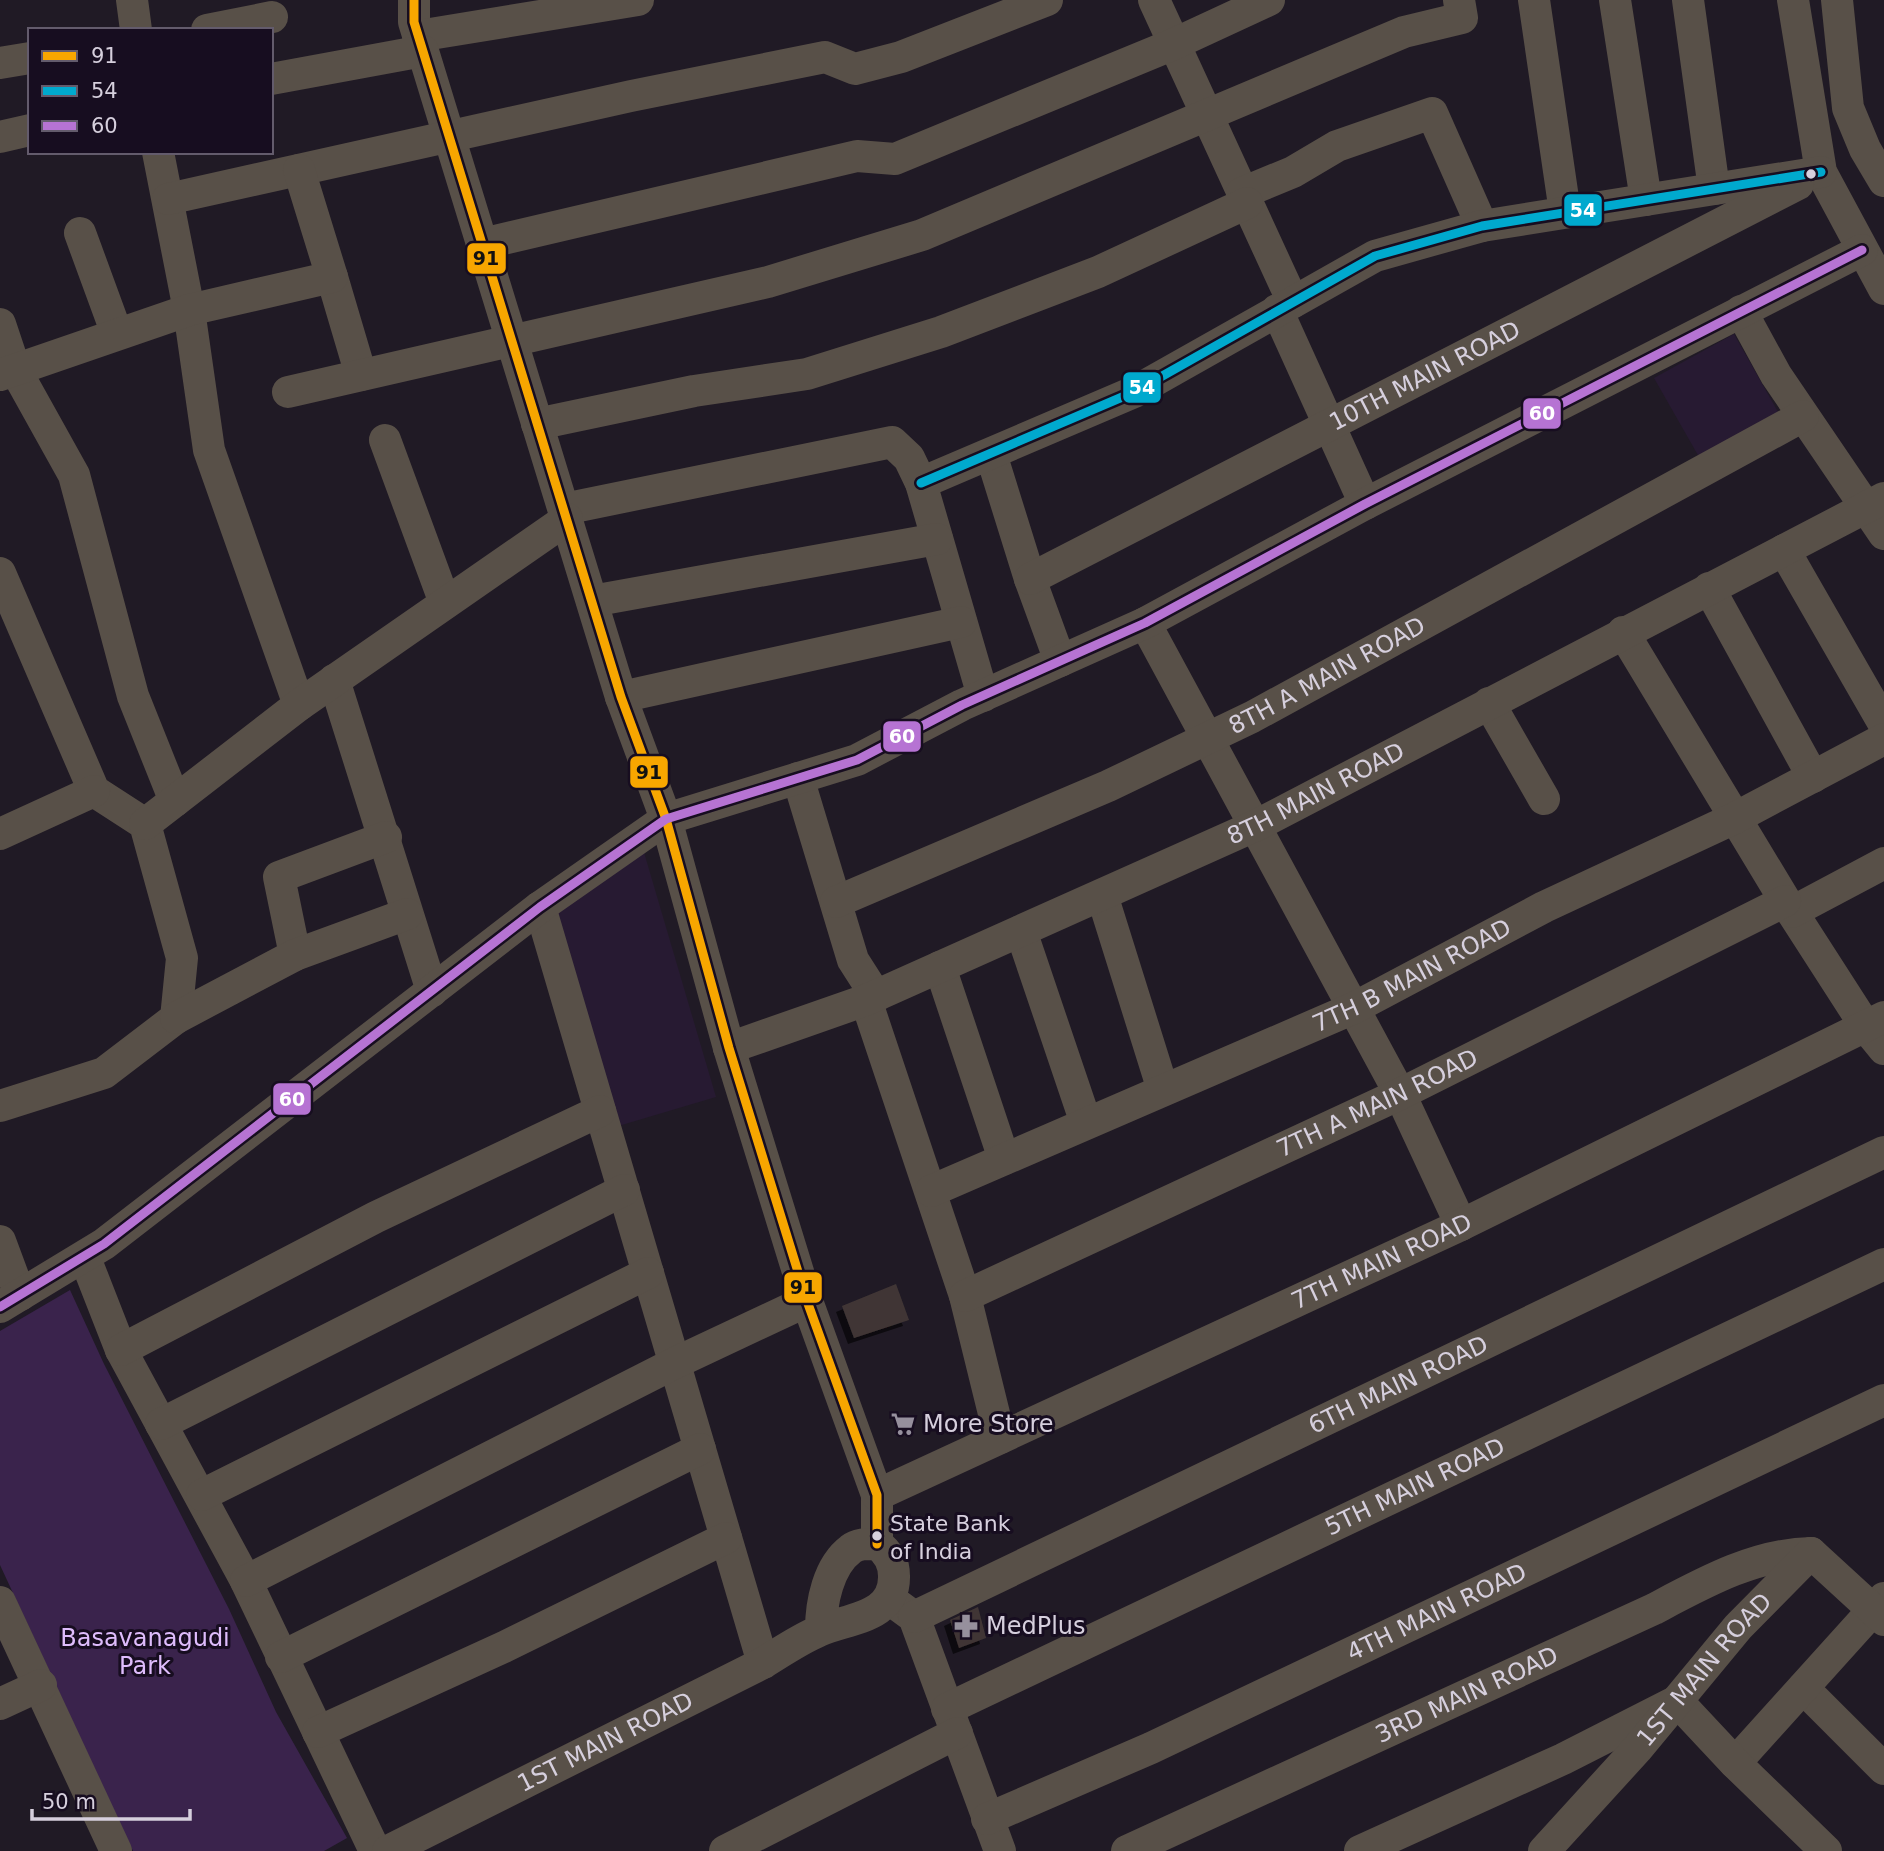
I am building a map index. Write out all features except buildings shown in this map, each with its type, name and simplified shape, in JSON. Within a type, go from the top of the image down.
[{"type":"street","points":[[132,0],[136,28]]},
{"type":"street","points":[[414,0],[414,22],[420,43],[621,697],[666,819],[730,1048],[807,1301],[877,1495],[877,1544]]},
{"type":"street","points":[[273,79],[420,43],[638,0]]},
{"type":"street","points":[[167,199],[825,57],[855,69],[901,57],[1047,0]]},
{"type":"street","points":[[1154,0],[1245,198],[1330,427],[1365,504]]},
{"type":"street","points":[[482,244],[857,156],[895,159],[1174,44],[1269,0]]},
{"type":"street","points":[[288,392],[768,282],[922,235],[1404,32],[1462,18],[1459,0]]},
{"type":"street","points":[[1534,0],[1565,212]]},
{"type":"street","points":[[1615,0],[1646,200]]},
{"type":"street","points":[[1688,0],[1714,189]]},
{"type":"street","points":[[1793,0],[1821,172],[1884,289]]},
{"type":"street","points":[[1837,0],[1848,108],[1874,144],[1884,181]]},
{"type":"street","points":[[217,28],[272,17]]},
{"type":"street","points":[[0,63],[28,58]]},
{"type":"street","points":[[537,424],[694,391],[807,374],[941,332],[1098,272],[1245,198],[1337,146],[1432,113],[1482,226]]},
{"type":"street","points":[[0,138],[28,131]]},
{"type":"street","points":[[158,154],[189,310],[209,450],[299,705]]},
{"type":"street","points":[[299,170],[361,375]]},
{"type":"street","points":[[921,483],[1134,392],[1375,256],[1482,226],[1821,172]]},
{"type":"street","name":"10TH MAIN ROAD","points":[[1030,579],[1821,172]]},
{"type":"street","points":[[80,233],[117,334]]},
{"type":"street","points":[[0,1241],[10,1301],[85,1258],[540,907],[666,819],[857,760],[983,696],[1145,623],[1365,504],[1862,250]]},
{"type":"street","points":[[8,372],[189,310],[332,277]]},
{"type":"street","points":[[1741,311],[1803,416],[1875,503],[1884,534]]},
{"type":"street","points":[[0,324],[8,372],[74,475],[133,696],[175,801]]},
{"type":"street","name":"8TH A MAIN ROAD","points":[[836,902],[1108,786],[1210,737],[1803,416]]},
{"type":"street","points":[[385,440],[445,603]]},
{"type":"street","points":[[145,824],[299,705],[445,603],[565,514],[891,442],[909,458],[921,483],[983,696]]},
{"type":"street","points":[[991,454],[1030,579],[1060,661]]},
{"type":"street","name":"8TH MAIN ROAD","points":[[730,1048],[871,998],[1257,825],[1875,503]]},
{"type":"street","points":[[592,601],[937,539]]},
{"type":"street","points":[[1784,550],[1884,724]]},
{"type":"street","points":[[0,573],[94,791],[145,824],[182,958],[176,1018]]},
{"type":"street","points":[[1709,588],[1813,777]]},
{"type":"street","points":[[621,697],[961,622]]},
{"type":"street","points":[[1145,623],[1210,737],[1400,1094],[1461,1225]]},
{"type":"street","points":[[1623,632],[1789,907],[1878,1031]]},
{"type":"street","points":[[334,680],[386,837],[432,991]]},
{"type":"street","points":[[1489,703],[1544,799]]},
{"type":"street","name":"7TH B MAIN ROAD","points":[[931,1191],[1354,1007],[1544,907],[1735,818],[1884,739]]},
{"type":"street","points":[[798,779],[853,960],[871,998],[965,1296],[1000,1438]]},
{"type":"street","points":[[0,834],[94,791]]},
{"type":"street","points":[[295,955],[279,877],[386,837]]},
{"type":"street","name":"7TH A MAIN ROAD","points":[[965,1296],[1400,1094],[1884,863]]},
{"type":"street","points":[[1102,895],[1163,1090]]},
{"type":"street","points":[[540,907],[763,1663]]},
{"type":"street","points":[[0,1106],[104,1073],[176,1018],[295,955],[407,914]]},
{"type":"street","points":[[1021,931],[1086,1124]]},
{"type":"street","points":[[940,967],[1004,1159]]},
{"type":"street","name":"7TH MAIN ROAD","points":[[877,1495],[1878,1031]]},
{"type":"street","points":[[121,1350],[376,1217],[600,1111]]},
{"type":"street","name":"6TH MAIN ROAD","points":[[821,1630],[902,1608],[1884,1152]]},
{"type":"street","points":[[161,1424],[624,1190]]},
{"type":"street","points":[[85,1258],[121,1350],[202,1495],[246,1581],[375,1851]]},
{"type":"street","name":"5TH MAIN ROAD","points":[[952,1721],[1884,1264]]},
{"type":"street","points":[[202,1495],[648,1273]]},
{"type":"street","points":[[246,1581],[675,1363],[807,1301]]},
{"type":"street","name":"4TH MAIN ROAD","points":[[987,1819],[1152,1748],[1884,1400]]},
{"type":"street","points":[[281,1657],[700,1449]]},
{"type":"street","points":[[318,1732],[504,1647],[726,1538]]},
{"type":"street","points":[[821,1630],[823,1599],[838,1563],[852,1548],[877,1544],[887,1552],[894,1569],[902,1608],[952,1721],[1000,1851]]},
{"type":"street","name":"3RD MAIN ROAD","points":[[1127,1851],[1654,1609],[1722,1573],[1792,1553],[1811,1553]]},
{"type":"street","points":[[1735,1763],[1803,1688],[1881,1609],[1811,1553]]},
{"type":"street","name":"1ST MAIN ROAD","points":[[1544,1851],[1677,1701],[1738,1627],[1811,1553]]},
{"type":"street","points":[[0,1602],[41,1685],[116,1851]]},
{"type":"street","name":"1ST MAIN ROAD","points":[[388,1851],[763,1663],[821,1630]]},
{"type":"street","points":[[0,1704],[41,1685]]},
{"type":"street","points":[[1803,1688],[1884,1769]]},
{"type":"street","points":[[1360,1851],[1563,1759],[1677,1701],[1735,1763],[1826,1851]]},
{"type":"street","points":[[725,1851],[952,1721]]},
{"type":"shaded area","points":[[1734,334],[1782,419],[1703,464],[1654,378]]},
{"type":"shaded area","points":[[643,849],[716,1097],[615,1127],[553,912]]},
{"type":"green space","name":"Basavanagudi Park","points":[[70,1290],[104,1364],[229,1609],[276,1712],[347,1838],[324,1851],[133,1851],[0,1565],[0,1331]]},
{"type":"transit line","name":"91","points":[[414,0],[414,22],[621,697],[666,819],[729,1048],[807,1301],[877,1495],[877,1544]]},
{"type":"transit line","name":"54","points":[[921,483],[1134,392],[1375,256],[1482,226],[1821,172]]},
{"type":"transit line","name":"60","points":[[0,1307],[104,1244],[540,907],[666,819],[857,760],[962,705],[1145,623],[1365,504],[1862,250]]},
{"type":"place","name":"More Store","points":[[903,1424]]},
{"type":"place","name":"State Bank of India","points":[[877,1536]]},
{"type":"place","name":"MedPlus","points":[[966,1626]]}]
